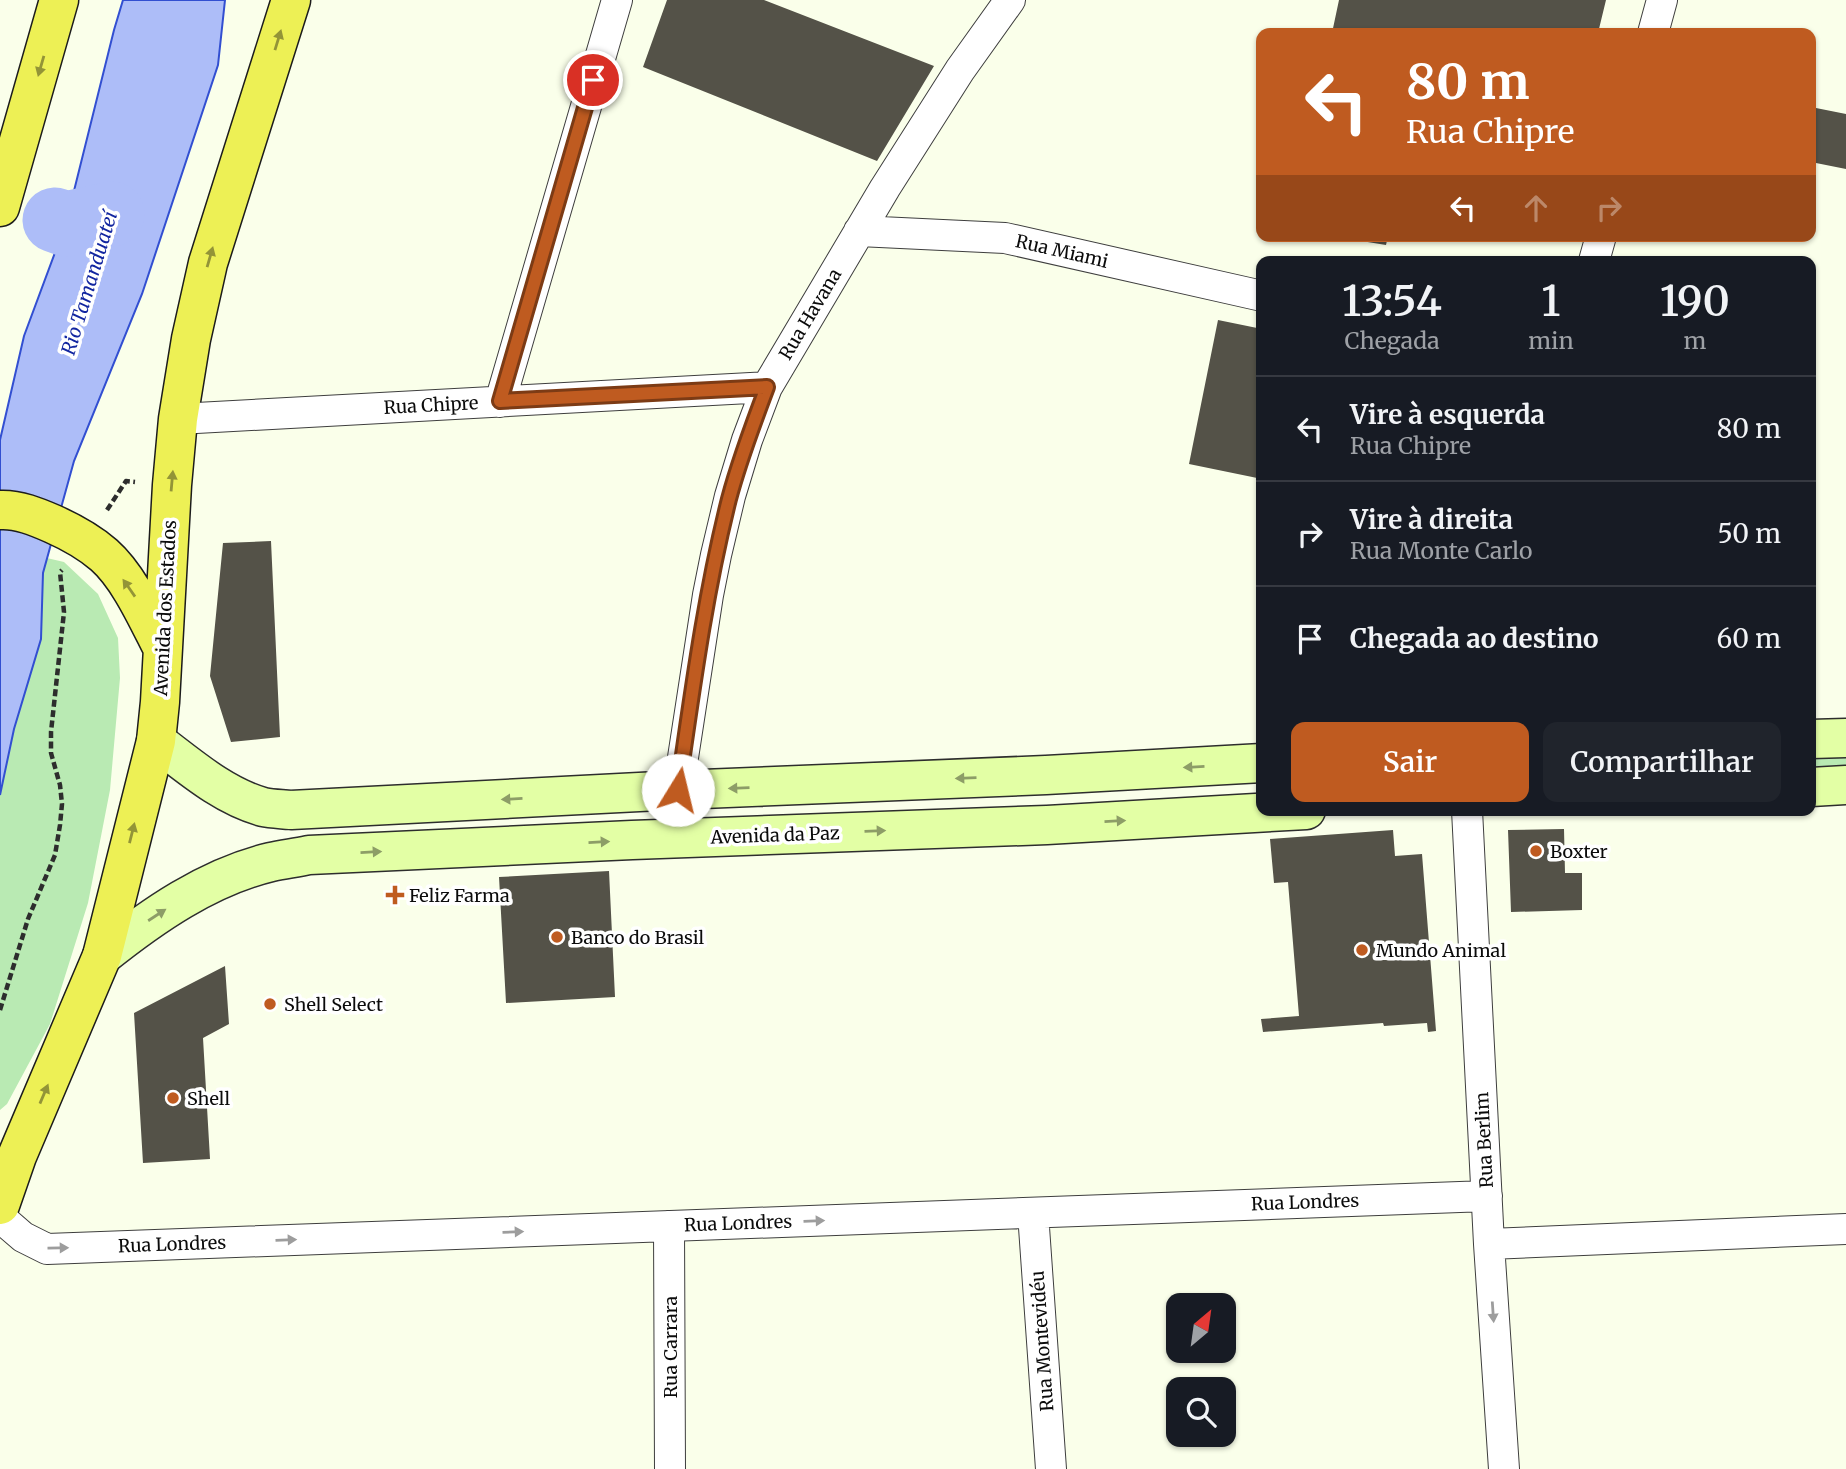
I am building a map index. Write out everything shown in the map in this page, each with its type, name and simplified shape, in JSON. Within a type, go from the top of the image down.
[{"type":"highway","points":[[0,207],[59,0]]},
{"type":"highway","name":"Avenida dos Estados","points":[[0,1205],[17,1156],[102,956],[156,741],[172,485],[178,419],[191,339],[208,263],[291,0]]},
{"type":"highway","points":[[0,510],[36,516],[76,536],[106,557],[132,590],[162,647]]},
{"type":"main road","points":[[1816,739],[1846,738]]},
{"type":"main road","points":[[156,741],[198,773],[234,795],[264,807],[291,810],[1256,763]]},
{"type":"main road","points":[[1816,787],[1846,785]]},
{"type":"main road","name":"Avenida da Paz","points":[[102,956],[176,902],[239,872],[270,862],[309,855],[1047,825],[1256,813]]},
{"type":"street","points":[[500,401],[617,0]]},
{"type":"street","name":"Rua Havana","points":[[678,790],[716,555],[747,440],[767,387],[859,231],[960,70],[1010,0]]},
{"type":"street","points":[[1654,28],[1662,0]]},
{"type":"street","name":"Rua Miami","points":[[859,231],[1005,238],[1256,295]]},
{"type":"street","name":"Rua Chipre","points":[[178,419],[767,387]]},
{"type":"street","name":"Rua Berlim","points":[[1467,816],[1489,1244],[1504,1469]]},
{"type":"street","name":"Rua Londres","points":[[0,1217],[23,1237],[47,1248],[1487,1196]]},
{"type":"street","name":"Rua Montevidéu","points":[[1034,1213],[1051,1469]]},
{"type":"street","name":"Rua Carrara","points":[[669,1226],[670,1469]]},
{"type":"street","points":[[1489,1244],[1846,1228]]},
{"type":"path","points":[[0,1010],[28,919],[55,855],[62,804],[51,753],[64,612],[60,572],[76,536],[126,481],[172,485]]},
{"type":"green space","points":[[0,551],[21,552],[64,562],[98,594],[118,638],[120,678],[110,790],[88,903],[50,1024],[7,1104],[0,1110]]},
{"type":"green space","points":[[1846,756],[1846,765],[1816,767],[1816,757]]},
{"type":"water","name":"Rio Tamanduateí","points":[[123,0],[225,0],[218,65],[142,294],[74,461],[43,573],[41,639],[14,729],[0,795],[0,440],[24,336],[66,223]]},
{"type":"building","points":[[667,0],[764,0],[934,66],[877,161],[643,67]]},
{"type":"building","points":[[1339,0],[1606,0],[1599,28],[1333,28]]},
{"type":"building","points":[[1816,108],[1846,114],[1846,169],[1816,163]]},
{"type":"building","points":[[1218,320],[1256,328],[1256,478],[1189,464]]},
{"type":"building","points":[[271,541],[280,737],[231,742],[210,676],[223,543]]},
{"type":"building","name":"Boxter","points":[[1564,829],[1565,873],[1582,873],[1582,910],[1511,912],[1508,830]]},
{"type":"building","name":"Mundo Animal","points":[[1393,830],[1395,856],[1422,854],[1436,1031],[1428,1032],[1427,1023],[1384,1026],[1383,1023],[1263,1032],[1261,1019],[1299,1016],[1288,882],[1274,883],[1270,839]]},
{"type":"building","name":"Banco do Brasil","points":[[609,871],[615,997],[506,1003],[499,877]]},
{"type":"building","name":"Shell","points":[[225,966],[229,1024],[203,1038],[210,1159],[143,1163],[134,1013]]},
{"type":"waterway","name":"Rio Tamanduateí","points":[[55,220],[66,224],[112,214]]},
{"type":"place","name":"Boxter","points":[[1536,851]]},
{"type":"place","name":"Feliz Farma","points":[[395,895]]},
{"type":"place","name":"Banco do Brasil","points":[[557,937]]},
{"type":"place","name":"Mundo Animal","points":[[1362,950]]},
{"type":"place","name":"Shell Select","points":[[270,1004]]},
{"type":"place","name":"Shell","points":[[173,1098]]},
{"type":"route","points":[[593,80],[500,401],[767,387],[730,496],[716,555],[678,790]]}]
